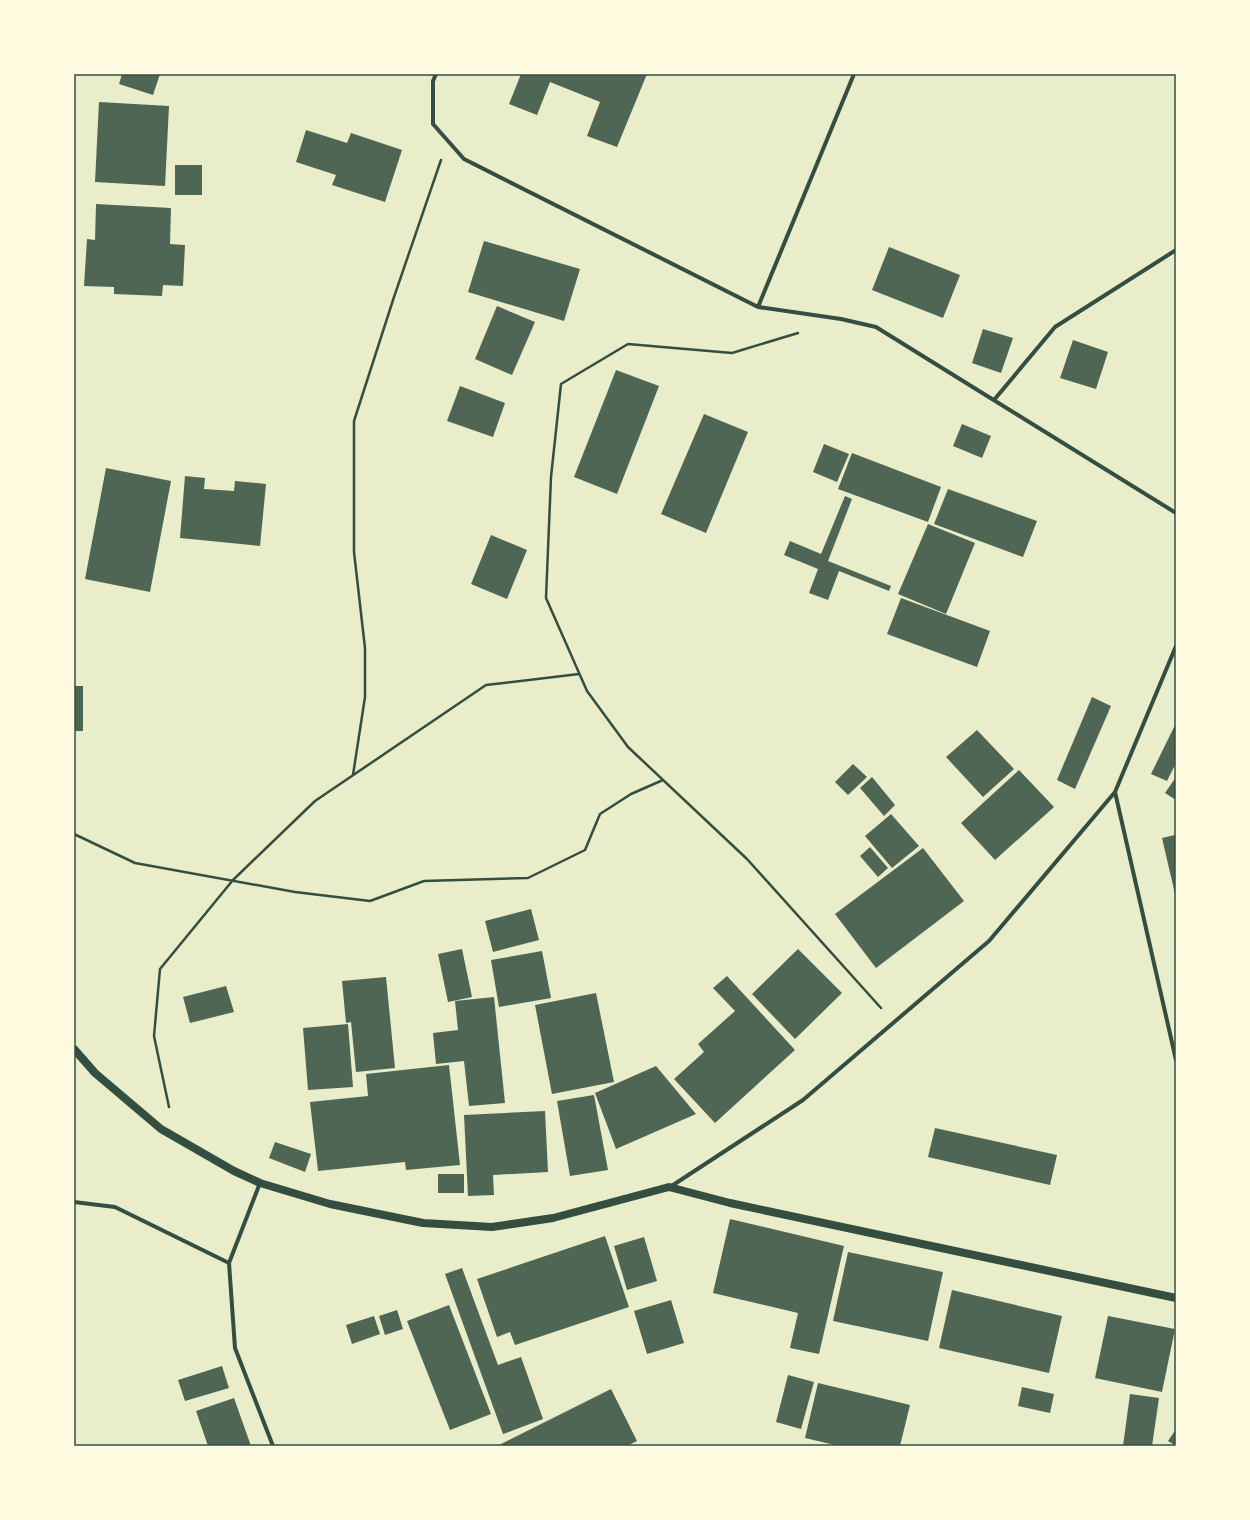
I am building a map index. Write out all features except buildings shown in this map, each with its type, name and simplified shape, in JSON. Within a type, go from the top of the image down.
[{"type":"main road","points":[[74,1049],[95,1073],[161,1129],[175,1138],[234,1171],[260,1182],[330,1204],[423,1223],[492,1226],[553,1218],[669,1187],[730,1203],[1176,1298]]},
{"type":"street","points":[[436,74],[433,81],[433,124],[464,159],[758,307],[841,319],[876,327],[1176,513]]},
{"type":"street","points":[[758,307],[854,74]]},
{"type":"street","points":[[994,400],[1055,326],[1176,250]]},
{"type":"street","points":[[669,1187],[803,1100],[989,940],[1115,792],[1176,646]]},
{"type":"street","points":[[1115,792],[1176,1060]]},
{"type":"street","points":[[260,1182],[229,1263],[235,1348],[273,1446]]},
{"type":"street","points":[[74,1202],[115,1207],[229,1263]]},
{"type":"path","points":[[353,776],[365,698],[365,648],[354,552],[354,421],[394,297],[448,140]]},
{"type":"path","points":[[805,331],[732,353],[628,344],[561,384],[551,478],[546,598],[587,691],[628,747],[747,859],[894,1022]]},
{"type":"path","points":[[175,1138],[154,1036],[160,969],[233,880],[315,801],[486,685],[579,674]]},
{"type":"path","points":[[74,834],[135,863],[295,892],[370,901],[424,881],[528,878],[585,850],[600,814],[631,794],[663,780]]}]
